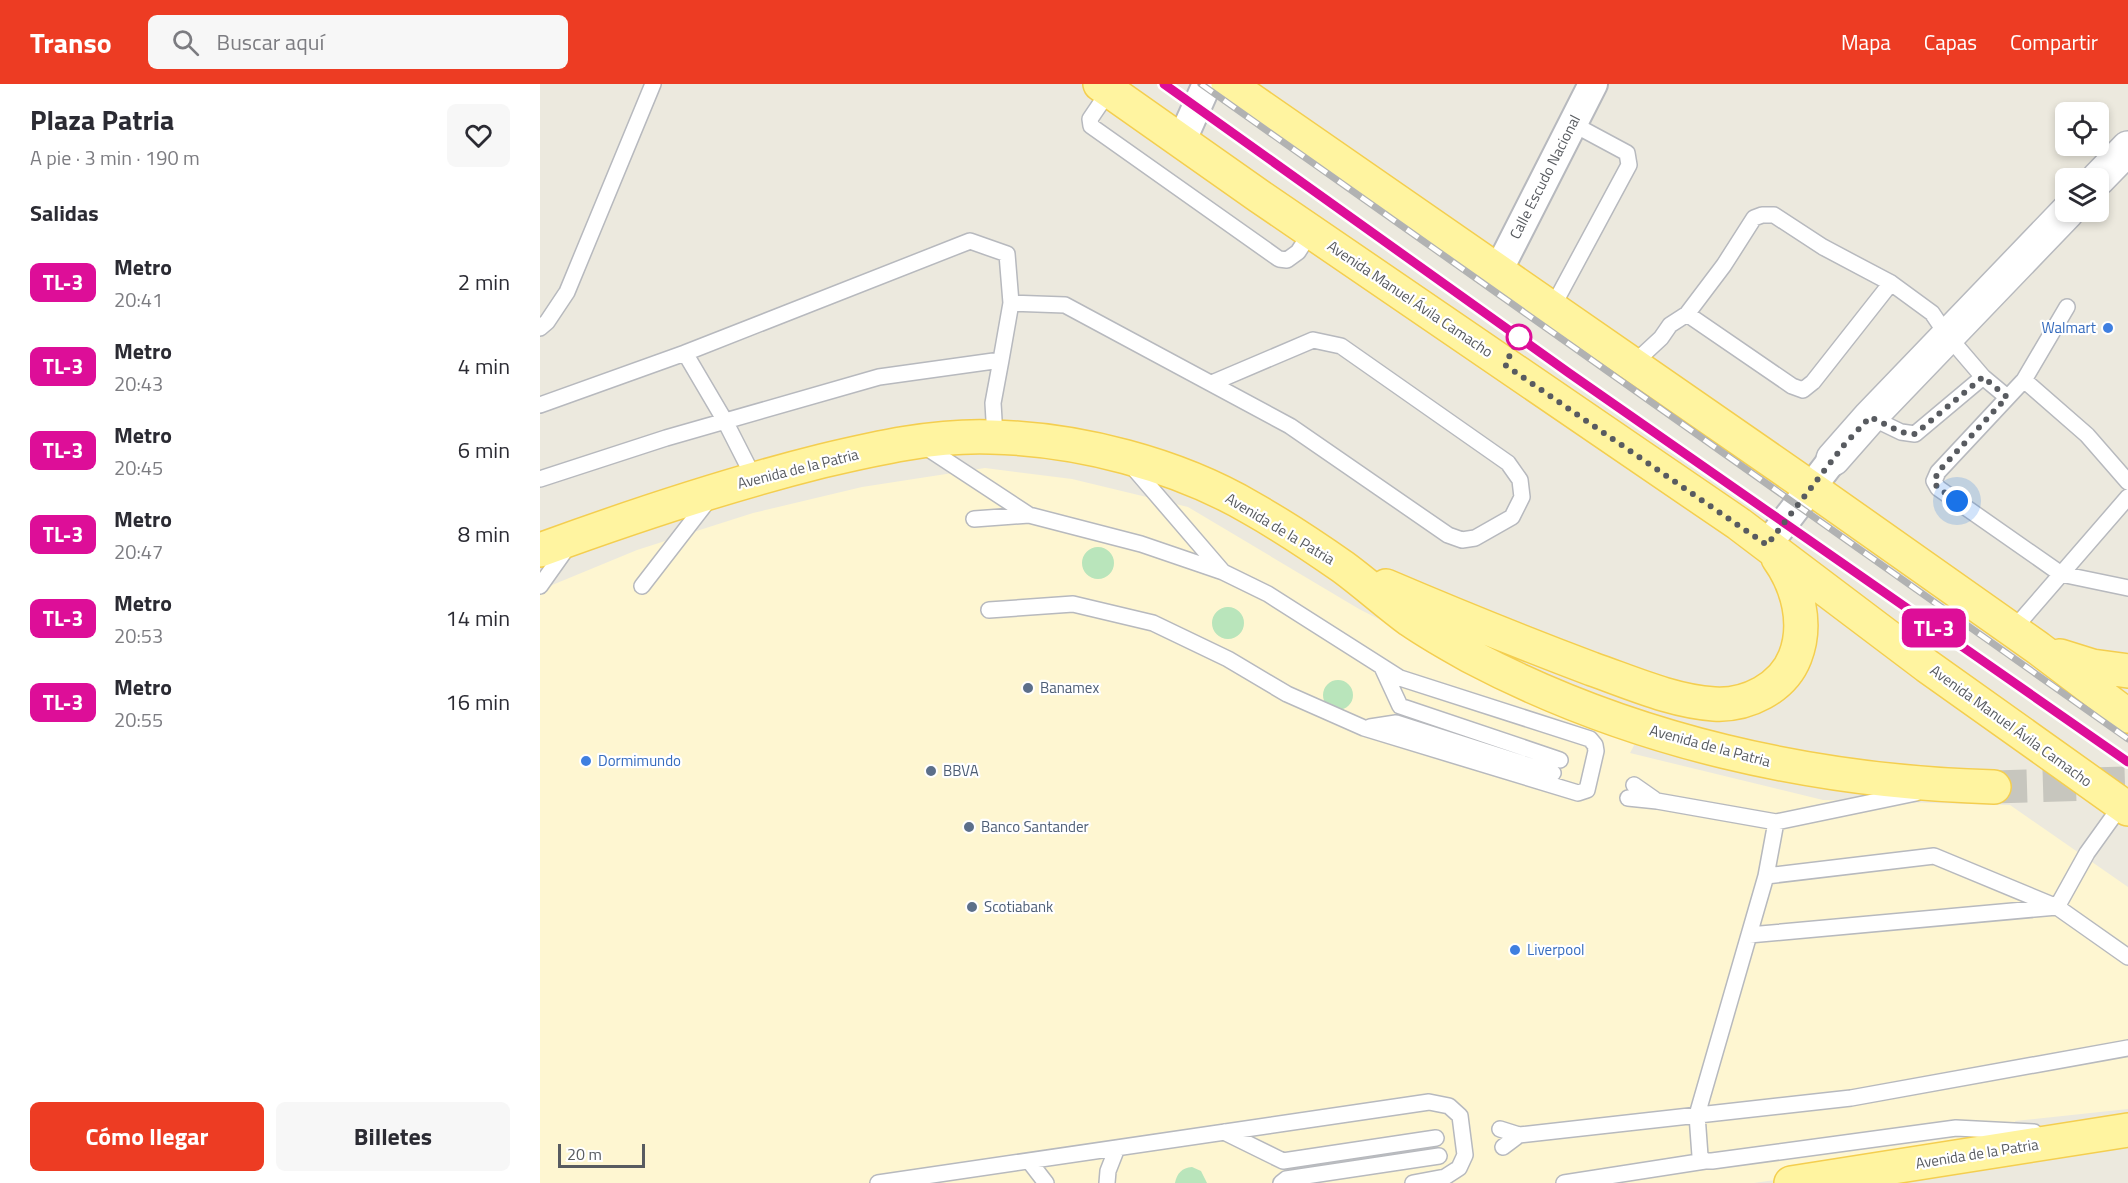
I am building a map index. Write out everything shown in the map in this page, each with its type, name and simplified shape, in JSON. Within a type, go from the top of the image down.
[{"type":"main road","points":[[1228,84],[1811,488],[2038,648],[2128,716]]},
{"type":"main road","name":"Avenida Manuel Ávila Camacho","points":[[1105,87],[1311,232],[1767,545],[1926,666],[2124,807]]},
{"type":"main road","name":"Avenida de la Patria","points":[[540,550],[754,478],[846,455],[954,436],[995,437],[1065,444],[1123,456],[1194,480],[1249,506],[1345,569],[1412,621],[1470,656],[1546,692],[1628,724],[1692,744],[1774,763],[1894,781],[1994,787]]},
{"type":"main road","points":[[1345,569],[1513,639],[1659,694],[1716,704],[1746,700],[1764,693],[1780,680],[1792,663],[1799,645],[1801,631],[1799,604],[1795,591],[1784,567],[1767,545]]},
{"type":"main road","points":[[2038,648],[2092,666],[2128,671]]},
{"type":"main road","name":"Avenida de la Patria","points":[[1791,1183],[2114,1132]]},
{"type":"street","points":[[1181,142],[1207,84]]},
{"type":"street","name":"Calle Escudo Nacional","points":[[1498,271],[1593,84]]},
{"type":"street","points":[[2109,168],[2128,148]]},
{"type":"street","points":[[1767,545],[1833,459],[1870,417],[2057,222]]},
{"type":"lane","points":[[540,328],[547,322],[567,292],[653,84]]},
{"type":"lane","points":[[1105,87],[1090,119],[1091,126],[1279,259],[1287,260],[1298,252],[1311,232]]},
{"type":"lane","points":[[1552,308],[1629,165],[1627,153],[1573,124]]},
{"type":"lane","points":[[1633,364],[1661,338],[1670,326],[1687,314],[1724,265],[1754,218],[1774,215],[1823,247],[1892,283],[1932,313],[1947,335],[1983,377],[2007,397]]},
{"type":"lane","points":[[540,405],[685,353],[970,241],[1007,254],[1011,303],[993,403],[995,437]]},
{"type":"lane","points":[[1687,314],[1792,386],[1803,390],[1813,382],[1892,283]]},
{"type":"lane","points":[[1011,303],[1065,305],[1212,383],[1290,426],[1448,535],[1462,540],[1475,538],[1512,518],[1522,497],[1520,480],[1508,464],[1341,346],[1312,340],[1212,383]]},
{"type":"lane","points":[[2067,307],[2024,380],[1938,472],[1934,482],[1938,488],[2061,574],[2128,588]]},
{"type":"lane","points":[[685,353],[725,421],[754,478]]},
{"type":"lane","points":[[540,479],[666,438],[879,377],[1001,360]]},
{"type":"lane","points":[[1870,417],[1901,432],[1915,434],[1983,377]]},
{"type":"lane","points":[[2024,380],[2086,435],[2128,482]]},
{"type":"lane","points":[[917,442],[1029,515],[1141,544],[1223,572],[1268,594],[1400,678],[1590,739],[1596,751],[1587,790],[1578,793],[1364,728],[1287,694],[1228,659],[1153,623],[1073,604],[989,610]]},
{"type":"lane","points":[[1123,456],[1223,572]]},
{"type":"lane","points":[[642,586],[715,491]]},
{"type":"lane","points":[[2011,629],[2128,497]]},
{"type":"lane","points":[[974,519],[1029,515]]},
{"type":"lane","points":[[540,586],[574,537]]},
{"type":"lane","points":[[1364,728],[1396,723],[1556,767],[1400,706],[1382,667]]},
{"type":"lane","points":[[1631,792],[1656,801],[1776,822],[1952,786]]},
{"type":"lane","points":[[2057,907],[2087,853],[2120,807],[2124,807]]},
{"type":"lane","points":[[1705,1161],[1700,1156],[1697,1115],[1766,876],[1776,822]]},
{"type":"lane","points":[[1766,876],[1934,856],[2057,907],[2128,957]]},
{"type":"lane","points":[[1749,935],[2057,907]]},
{"type":"lane","points":[[1500,1129],[1519,1135],[1851,1098],[2128,1048]]},
{"type":"lane","points":[[878,1183],[1430,1102],[1449,1106],[1460,1116],[1465,1155],[1459,1168],[1444,1180],[1413,1183]]},
{"type":"lane","points":[[1564,1183],[1705,1161],[1956,1128],[2114,1132]]},
{"type":"lane","points":[[1224,1132],[1283,1161],[1436,1138]]},
{"type":"lane","points":[[1503,1146],[1519,1135]]},
{"type":"lane","points":[[1107,1183],[1107,1172],[1117,1148]]},
{"type":"lane","points":[[1281,1183],[1286,1179],[1439,1156]]},
{"type":"lane","points":[[1029,1161],[1046,1183]]},
{"type":"shaded area","points":[[985,468],[1072,479],[1188,507],[1359,609],[1540,701],[1639,736],[1630,753],[1823,800],[2010,805],[2128,887],[2128,1109],[2015,1121],[2018,1144],[1754,1183],[540,1183],[540,590],[637,550],[753,513],[862,487]]},
{"type":"green space","points":[[1098,547],[1109,552],[1114,563],[1109,574],[1098,579],[1087,574],[1082,563],[1087,552]]},
{"type":"green space","points":[[1228,607],[1239,612],[1244,623],[1239,634],[1228,639],[1217,634],[1212,623],[1217,612]]},
{"type":"green space","points":[[1338,680],[1349,684],[1353,695],[1349,706],[1338,710],[1327,706],[1323,695],[1327,684]]},
{"type":"green space","points":[[1192,1167],[1201,1171],[1207,1183],[1175,1183],[1180,1172]]},
{"type":"tunnel","points":[[1994,787],[2128,783]]},
{"type":"railway","points":[[1164,84],[1569,373],[2128,762]]},
{"type":"railway","points":[[1201,84],[2128,739]]},
{"type":"metro line","name":"TL-3","points":[[1164,84],[1569,373],[2128,762]]},
{"type":"place","name":"Walmart","points":[[2108,328]]},
{"type":"place","name":"Banamex","points":[[1028,688]]},
{"type":"place","name":"Dormimundo","points":[[586,761]]},
{"type":"place","name":"BBVA","points":[[931,771]]},
{"type":"place","name":"Banco Santander","points":[[969,827]]},
{"type":"place","name":"Scotiabank","points":[[972,907]]},
{"type":"place","name":"Liverpool","points":[[1515,950]]},
{"type":"route","points":[[1519,337],[1505,365],[1767,545],[1844,445],[1870,417],[1901,432],[1915,434],[1983,377],[2007,397],[1938,472],[1934,482],[1938,488],[1957,501]]}]
